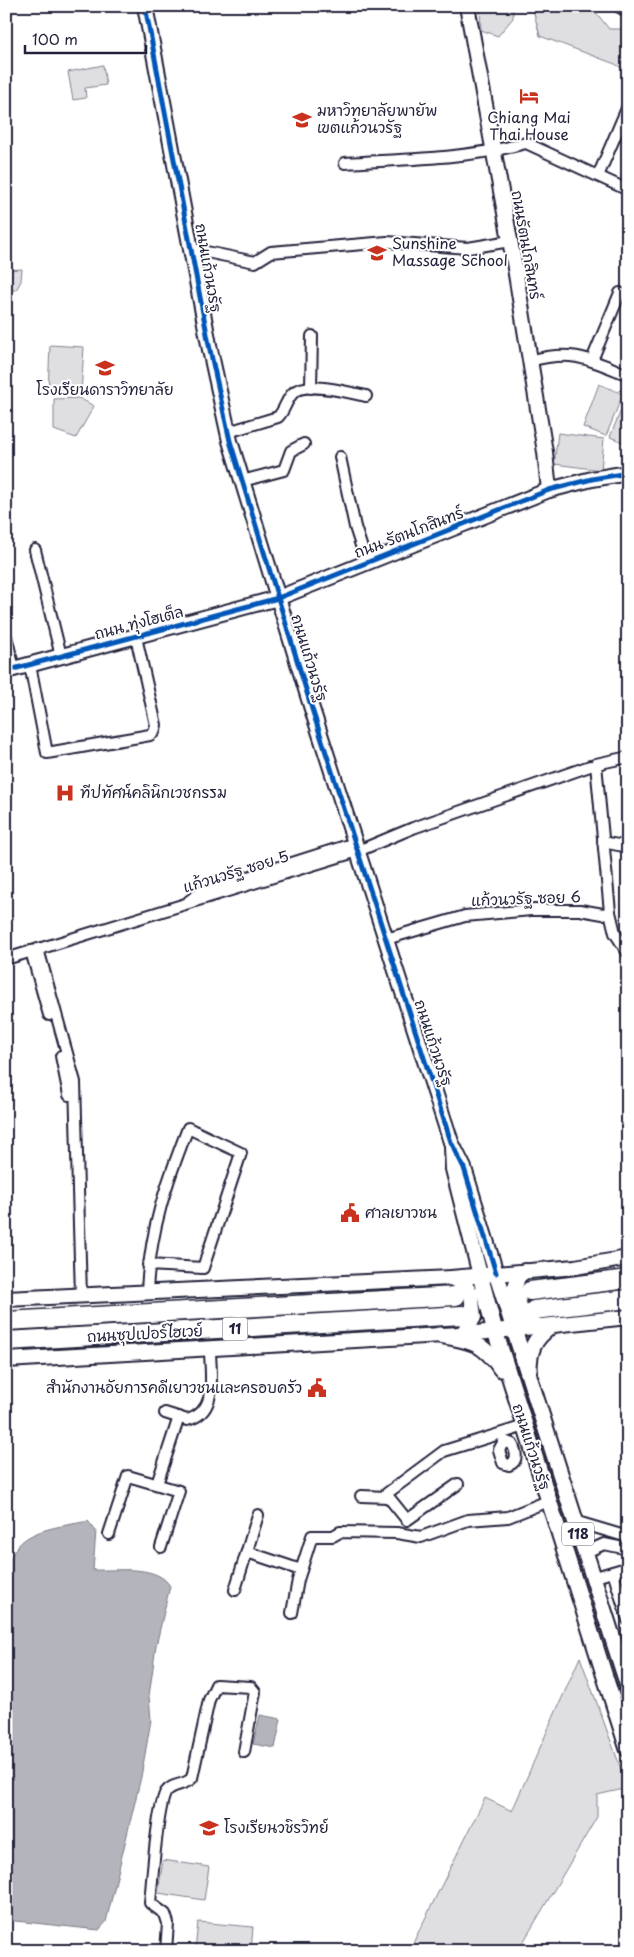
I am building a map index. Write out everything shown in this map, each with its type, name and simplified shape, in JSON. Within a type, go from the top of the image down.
[{"type":"highway","points":[[530,1291],[628,1279]]},
{"type":"highway","name":"ถนนซุปเปอร์ไฮเวย์","points":[[6,1321],[456,1296]]},
{"type":"highway","points":[[534,1310],[628,1299]]},
{"type":"highway","name":"ถนนซุปเปอร์ไฮเวย์","points":[[6,1341],[463,1315]]},
{"type":"main road","name":"ถนนแก้วนวรัฐ","points":[[496,1273],[529,1382],[628,1686]]},
{"type":"main road","name":"ถนนแก้วนวรัฐ","points":[[480,1275],[494,1331],[628,1749]]},
{"type":"main road","points":[[529,1382],[530,1351],[536,1338],[546,1327]]},
{"type":"main road","points":[[439,1335],[464,1340],[487,1350],[513,1390]]},
{"type":"street","name":"ถนนแก้วนวรัฐ","points":[[145,6],[202,308],[228,432],[356,847],[451,1142],[464,1168],[496,1273]]},
{"type":"street","name":"ถนนรัตนโกสินทร์","points":[[467,6],[492,152],[510,242],[549,490]]},
{"type":"street","points":[[618,6],[628,12]]},
{"type":"street","points":[[598,176],[628,106]]},
{"type":"street","points":[[345,163],[444,158],[492,152],[526,143],[628,190]]},
{"type":"street","points":[[192,249],[255,262],[271,252],[387,242],[468,248],[510,242]]},
{"type":"street","points":[[592,360],[620,293]]},
{"type":"street","points":[[311,388],[312,336]]},
{"type":"street","points":[[530,361],[551,355],[577,355],[628,375]]},
{"type":"street","points":[[228,432],[278,417],[295,391],[311,388],[366,396]]},
{"type":"street","points":[[242,481],[284,470],[291,451],[304,444]]},
{"type":"street","points":[[340,457],[355,527],[367,564]]},
{"type":"street","points":[[547,472],[563,480],[579,482]]},
{"type":"street","name":"ถนน รัตนโกสินทร์","points":[[278,598],[549,490],[579,482],[628,473]]},
{"type":"street","points":[[35,550],[61,656]]},
{"type":"street","name":"ถนน ทุ่งโฮเต็ล","points":[[10,670],[278,598]]},
{"type":"street","points":[[6,636],[10,670]]},
{"type":"street","points":[[30,665],[47,753],[150,735],[154,732],[156,725],[136,636]]},
{"type":"street","points":[[628,757],[596,764],[610,912],[615,933],[628,953]]},
{"type":"street","name":"แก้วนวรัฐ ซอย 5","points":[[6,959],[182,906],[201,896],[413,828],[590,766]]},
{"type":"street","points":[[603,842],[628,847]]},
{"type":"street","name":"แก้วนวรัฐ ซอย 6","points":[[386,939],[465,916],[531,910],[580,910],[603,914],[610,912]]},
{"type":"street","points":[[34,950],[66,1063],[75,1082],[78,1296]]},
{"type":"street","points":[[146,1291],[148,1265],[152,1236],[164,1190],[188,1128],[241,1153],[203,1268],[148,1265]]},
{"type":"street","name":"ถนนแก้วนวรัฐ","points":[[451,1142],[452,1169],[480,1275]]},
{"type":"street","points":[[6,1299],[452,1278],[575,1267],[628,1258]]},
{"type":"street","points":[[525,1271],[518,1277],[515,1287],[522,1314],[528,1320],[546,1327]]},
{"type":"street","points":[[452,1278],[465,1285],[471,1294],[474,1317],[461,1334]]},
{"type":"street","points":[[6,1360],[461,1334],[546,1327],[628,1317]]},
{"type":"street","points":[[165,1413],[187,1420],[204,1413],[211,1394],[210,1349]]},
{"type":"street","points":[[157,1484],[179,1417]]},
{"type":"street","points":[[458,1484],[407,1520],[388,1497],[388,1492],[444,1451],[503,1437],[524,1426]]},
{"type":"street","points":[[109,1534],[128,1476],[179,1491],[161,1547]]},
{"type":"street","points":[[361,1496],[388,1497]]},
{"type":"street","points":[[292,1614],[301,1570],[312,1536],[333,1536],[340,1532],[397,1533],[421,1537],[468,1520],[508,1517],[548,1501]]},
{"type":"street","points":[[235,1590],[258,1515]]},
{"type":"street","points":[[574,1521],[628,1537]]},
{"type":"street","points":[[584,1553],[604,1544],[628,1549]]},
{"type":"street","points":[[247,1552],[301,1570]]},
{"type":"street","points":[[592,1578],[626,1568]]},
{"type":"street","points":[[613,1572],[628,1620]]},
{"type":"street","points":[[166,1951],[168,1923],[165,1914],[150,1904],[161,1808],[166,1792],[173,1786],[186,1784],[192,1778],[209,1700],[216,1685],[251,1687],[255,1692],[244,1752]]},
{"type":"shaded area","points":[[480,6],[513,6],[513,18],[498,36],[481,30]]},
{"type":"shaded area","points":[[532,6],[591,6],[609,29],[628,29],[628,72],[615,64],[540,36]]},
{"type":"shaded area","points":[[103,65],[106,85],[85,88],[86,98],[73,100],[68,72]]},
{"type":"shaded area","points":[[22,269],[21,281],[16,290],[6,290],[6,270]]},
{"type":"shaded area","points":[[50,345],[84,347],[81,394],[48,392]]},
{"type":"shaded area","points":[[599,384],[623,394],[606,436],[583,427]]},
{"type":"shaded area","points":[[628,396],[628,444],[610,437]]},
{"type":"shaded area","points":[[79,398],[94,406],[76,438],[54,430],[54,399]]},
{"type":"shaded area","points":[[558,433],[604,439],[601,470],[554,464]]},
{"type":"shaded area","points":[[88,1521],[96,1531],[93,1570],[136,1570],[156,1574],[170,1586],[156,1646],[149,1696],[151,1720],[141,1777],[106,1922],[99,1930],[6,1920],[6,1593],[10,1562],[16,1548],[33,1535],[55,1527]]},
{"type":"shaded area","points":[[580,1657],[628,1788],[597,1795],[597,1817],[518,1951],[409,1951],[485,1798],[512,1811]]},
{"type":"shaded area","points":[[260,1715],[281,1719],[275,1748],[253,1744]]},
{"type":"shaded area","points":[[163,1860],[209,1867],[204,1900],[158,1893]]},
{"type":"shaded area","points":[[198,1922],[253,1927],[251,1951],[195,1951]]},
{"type":"cycle path","points":[[145,6],[210,350],[230,441],[312,709],[451,1142],[464,1168],[496,1273]]},
{"type":"cycle path","points":[[6,671],[278,598],[549,490],[592,479],[628,473]]},
{"type":"place","name":"Chiang Mai Thai House","points":[[529,96]]},
{"type":"place","name":"มหาวิทยาลัยพายัพ เขตแก้วนวรัฐ","points":[[302,120]]},
{"type":"place","name":"Sunshine Massage School","points":[[377,253]]},
{"type":"place","name":"โรงเรียนดาราวิทยาลัย","points":[[105,368]]},
{"type":"place","name":"ทีปทัศน์คลินิกเวชกรรม","points":[[65,793]]},
{"type":"place","name":"ศาลเยาวชน","points":[[350,1213]]},
{"type":"place","name":"สำนักงานอัยการคดีเยาวชนและครอบครัว","points":[[317,1388]]},
{"type":"place","name":"โรงเรียนวชิรวิทย์","points":[[209,1828]]}]
